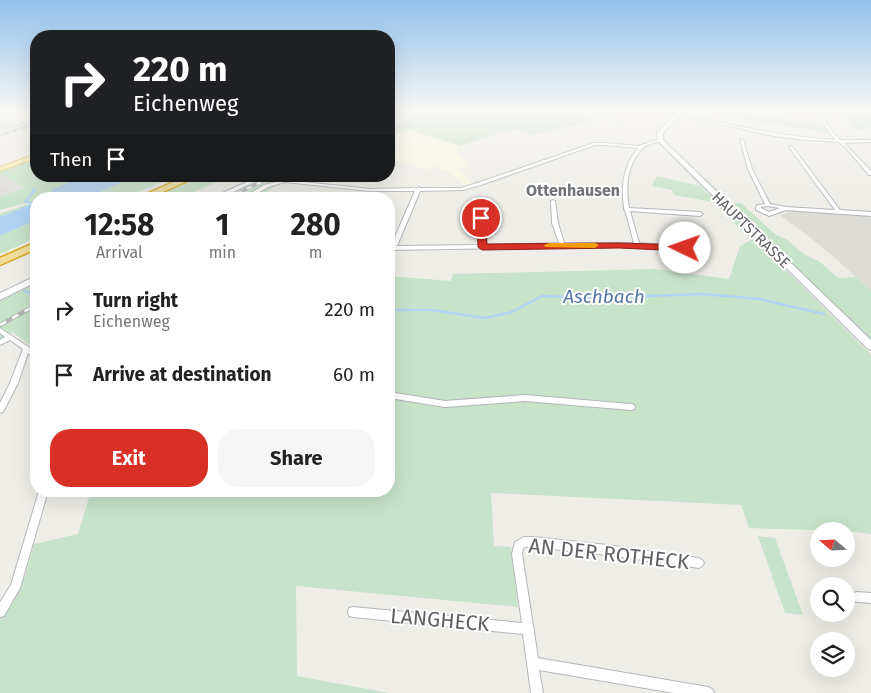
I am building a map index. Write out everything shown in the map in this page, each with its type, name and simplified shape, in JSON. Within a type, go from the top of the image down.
[{"type":"highway","points":[[147,192],[171,182]]},
{"type":"highway","points":[[156,192],[180,182]]},
{"type":"highway","points":[[3,258],[30,244]]},
{"type":"highway","points":[[3,258],[30,247]]},
{"type":"main road","name":"HAUPTSTRASSE","points":[[662,142],[871,346]]},
{"type":"main road","points":[[0,169],[30,158]]},
{"type":"main road","points":[[228,192],[251,182]]},
{"type":"main road","points":[[0,297],[30,282]]},
{"type":"street","points":[[638,246],[626,209],[625,199],[630,164],[641,147],[649,142]]},
{"type":"street","points":[[742,142],[750,170],[768,205]]},
{"type":"street","points":[[842,142],[871,174]]},
{"type":"street","points":[[294,182],[370,190],[470,187],[594,144],[641,147]]},
{"type":"street","points":[[791,147],[838,211]]},
{"type":"street","points":[[255,192],[266,186],[281,182]]},
{"type":"street","points":[[395,239],[419,188]]},
{"type":"street","points":[[553,201],[555,223],[562,245]]},
{"type":"street","points":[[786,208],[770,214],[758,210],[759,206],[768,205],[871,214]]},
{"type":"street","points":[[626,209],[700,214]]},
{"type":"street","points":[[481,213],[482,247]]},
{"type":"street","points":[[395,248],[562,245],[700,249]]},
{"type":"street","points":[[0,343],[5,333],[30,352]]},
{"type":"street","points":[[0,410],[14,383],[26,350]]},
{"type":"street","points":[[395,395],[445,404],[525,398],[631,407]]},
{"type":"street","points":[[0,612],[19,576],[42,497]]},
{"type":"street","name":"AN DER ROTHECK","points":[[528,629],[517,554],[518,545],[524,542],[699,563]]},
{"type":"street","points":[[857,597],[871,598]]},
{"type":"street","name":"LANGHECK","points":[[353,612],[528,629]]},
{"type":"street","points":[[528,629],[537,693]]},
{"type":"street","points":[[532,663],[708,693]]},
{"type":"shaded area","points":[[395,142],[447,142],[461,147],[455,152],[469,167],[459,169],[474,184],[465,186],[445,169],[441,170],[437,166],[429,170],[395,161]]},
{"type":"shaded area","points":[[0,174],[25,188],[0,197]]},
{"type":"shaded area","points":[[795,210],[867,215],[871,218],[871,290],[820,245],[780,215]]},
{"type":"green space","points":[[449,142],[471,142],[460,146]]},
{"type":"green space","points":[[668,153],[871,355],[871,534],[855,532],[855,522],[810,522],[810,530],[749,528],[741,505],[491,493],[494,546],[511,547],[518,607],[296,586],[297,676],[389,693],[0,693],[0,618],[25,576],[34,544],[78,534],[89,497],[395,497],[395,276],[451,281],[453,274],[655,269],[729,279],[740,246],[751,240],[713,202],[674,195],[672,190],[652,186],[657,176],[700,186]]},
{"type":"green space","points":[[30,161],[30,182],[82,182],[59,192],[30,192],[30,202],[0,210],[0,197],[25,188],[0,174],[0,172]]},
{"type":"green space","points":[[699,176],[706,179],[732,203],[741,203],[776,235],[786,239],[804,254],[820,262],[838,278],[856,277],[871,290],[871,340]]},
{"type":"green space","points":[[122,182],[162,182],[138,192],[100,192]]},
{"type":"green space","points":[[191,182],[217,182],[193,192],[166,192]]},
{"type":"green space","points":[[254,182],[282,182],[267,192],[232,192]]},
{"type":"green space","points":[[30,202],[30,204],[0,217],[0,214]]},
{"type":"green space","points":[[30,223],[30,241],[0,254],[0,236]]},
{"type":"green space","points":[[30,286],[30,346],[12,332],[0,339],[0,301]]},
{"type":"green space","points":[[758,536],[775,538],[803,615],[785,613]]},
{"type":"water","points":[[70,182],[122,182],[100,192],[58,192],[78,183],[57,192],[50,191]]},
{"type":"water","points":[[30,204],[30,223],[0,236],[0,217]]},
{"type":"waterway","points":[[33,189],[35,190],[33,192]]},
{"type":"waterway","points":[[30,196],[25,202],[30,202]]},
{"type":"waterway","name":"Aschbach","points":[[24,291],[30,293]]},
{"type":"waterway","name":"Aschbach","points":[[395,310],[432,310],[485,318],[512,312],[542,296],[590,298],[703,294],[759,299],[824,314]]},
{"type":"railway","points":[[241,192],[261,182]]},
{"type":"railway","points":[[0,325],[30,308]]},
{"type":"slow traffic","points":[[549,245],[595,245]]},
{"type":"district","name":"Ottenhausen","points":[[573,190]]},
{"type":"route","points":[[481,218],[482,247],[619,245],[685,248]]}]
